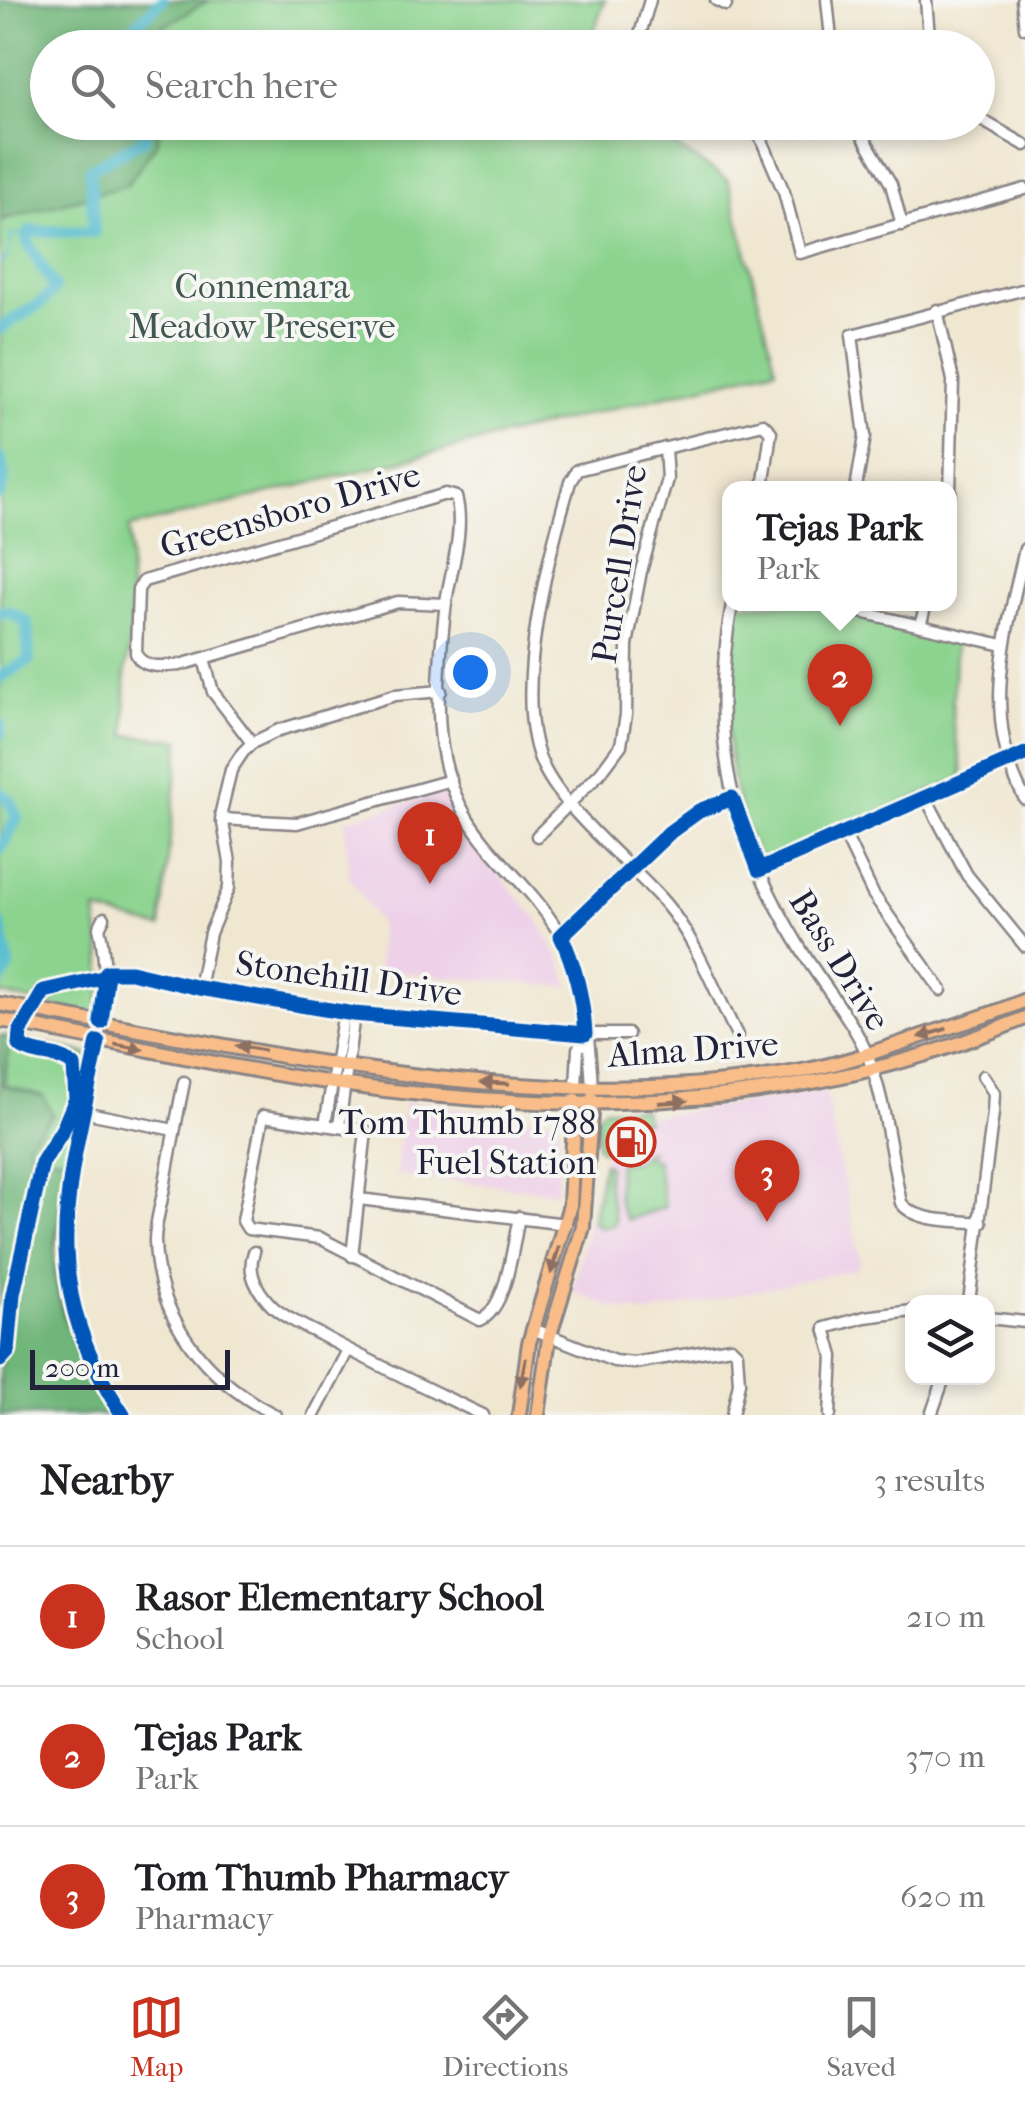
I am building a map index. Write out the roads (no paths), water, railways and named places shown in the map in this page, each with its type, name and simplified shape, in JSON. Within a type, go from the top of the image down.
[{"type":"main road","name":"Alma Drive","points":[[0,1004],[341,1065],[448,1080],[652,1087],[722,1082],[869,1062],[1025,1000]]},
{"type":"main road","name":"Alma Drive","points":[[0,1020],[98,1042],[338,1084],[488,1101],[575,1104],[725,1097],[988,1034],[1025,1018]]},
{"type":"main road","points":[[446,1096],[448,1080]]},
{"type":"main road","points":[[722,1082],[725,1097]]},
{"type":"main road","points":[[538,1415],[549,1338],[584,1227],[592,1086]]},
{"type":"main road","points":[[519,1415],[520,1389],[533,1329],[566,1224],[576,1087]]},
{"type":"main road","points":[[566,1224],[584,1227]]},
{"type":"street","points":[[641,30],[650,0]]},
{"type":"street","points":[[828,0],[830,30]]},
{"type":"street","points":[[926,0],[928,30]]},
{"type":"street","points":[[1022,0],[1024,24]]},
{"type":"street","points":[[995,128],[1025,145]]},
{"type":"street","points":[[762,140],[784,192],[800,253],[1025,188]]},
{"type":"street","points":[[865,140],[891,184],[902,224]]},
{"type":"street","points":[[857,481],[864,436],[852,335],[937,310],[1024,293]]},
{"type":"street","points":[[937,310],[953,380],[950,481]]},
{"type":"street","points":[[737,1035],[677,919],[548,774],[535,740],[533,671],[543,582],[570,482],[577,470],[766,425],[771,432],[771,448],[764,481]]},
{"type":"street","name":"Purcell Drive","points":[[536,836],[601,772],[621,745],[626,716],[627,645],[641,571],[667,479],[665,448]]},
{"type":"street","name":"Greensboro Drive","points":[[204,659],[170,666],[139,661],[136,653],[140,584],[446,494],[456,497],[458,535],[446,604]]},
{"type":"street","points":[[1025,549],[1004,645],[999,709],[1009,762],[1025,799]]},
{"type":"street","points":[[252,743],[213,692],[204,659],[398,602],[446,604],[442,748],[451,780],[478,836],[546,912],[561,936],[579,984],[592,1086]]},
{"type":"street","name":"Bass Drive","points":[[731,611],[722,656],[725,763],[732,798],[766,892],[842,1009],[869,1062],[901,1203],[907,1211],[920,1216],[981,1223]]},
{"type":"street","points":[[857,611],[1004,645]]},
{"type":"street","points":[[920,626],[924,611]]},
{"type":"street","points":[[199,988],[210,933],[231,879],[221,820],[231,770],[252,743],[278,730],[396,695],[441,692]]},
{"type":"street","points":[[759,870],[1025,754]]},
{"type":"street","points":[[221,820],[297,822],[451,780]]},
{"type":"street","points":[[561,936],[684,821],[732,798]]},
{"type":"street","points":[[926,798],[967,876],[1025,946]]},
{"type":"street","points":[[844,833],[873,894],[941,990]]},
{"type":"street","points":[[104,918],[99,928],[107,972],[101,1022],[64,1240],[67,1282],[85,1348],[123,1415]]},
{"type":"street","name":"Stonehill Drive","points":[[107,972],[161,978],[349,1013],[585,1036],[628,1034]]},
{"type":"street","points":[[325,1125],[338,1084],[349,1013]]},
{"type":"street","points":[[576,1087],[578,1049],[585,1036]]},
{"type":"street","points":[[970,1295],[994,1092],[983,1076]]},
{"type":"street","points":[[184,1082],[155,1237],[164,1299],[199,1357],[251,1402],[275,1415]]},
{"type":"street","points":[[338,1084],[339,1127]]},
{"type":"street","points":[[84,1112],[174,1130]]},
{"type":"street","points":[[352,1256],[366,1131],[263,1116],[244,1226],[320,1238],[352,1256],[480,1320],[498,1304],[520,1217]]},
{"type":"street","points":[[359,1199],[566,1224]]},
{"type":"street","points":[[254,1252],[252,1276],[272,1306],[348,1350],[484,1415]]},
{"type":"street","points":[[830,1415],[833,1356],[825,1328],[905,1312]]},
{"type":"street","points":[[995,1319],[1025,1322]]},
{"type":"street","points":[[533,1329],[614,1360],[634,1363],[731,1348],[737,1353],[739,1373],[732,1415]]},
{"type":"street","points":[[314,1415],[348,1350]]},
{"type":"street","points":[[931,1415],[942,1385]]},
{"type":"street","points":[[244,1415],[251,1402]]},
{"type":"waterway","points":[[138,30],[137,24],[162,0]]},
{"type":"waterway","points":[[0,329],[38,305],[54,287],[27,235],[31,231],[94,232],[90,169],[143,140]]},
{"type":"waterway","points":[[0,262],[10,252],[11,234],[27,235]]},
{"type":"waterway","points":[[0,458],[4,477],[0,494]]},
{"type":"waterway","points":[[0,613],[8,611],[27,622],[29,660],[0,677]]},
{"type":"waterway","points":[[0,725],[0,734]]},
{"type":"waterway","points":[[0,793],[9,800],[17,818],[0,849]]},
{"type":"waterway","points":[[0,924],[9,967],[0,982]]},
{"type":"place","name":"Tejas Park","points":[[840,726]]},
{"type":"place","name":"Rasor Elementary School","points":[[430,884]]},
{"type":"place","name":"Tom Thumb 1788 Fuel Station","points":[[631,1142]]},
{"type":"place","name":"Tom Thumb Pharmacy","points":[[767,1222]]},
{"type":"park label","name":"Connemara Meadow Preserve","points":[[262,306]]}]
